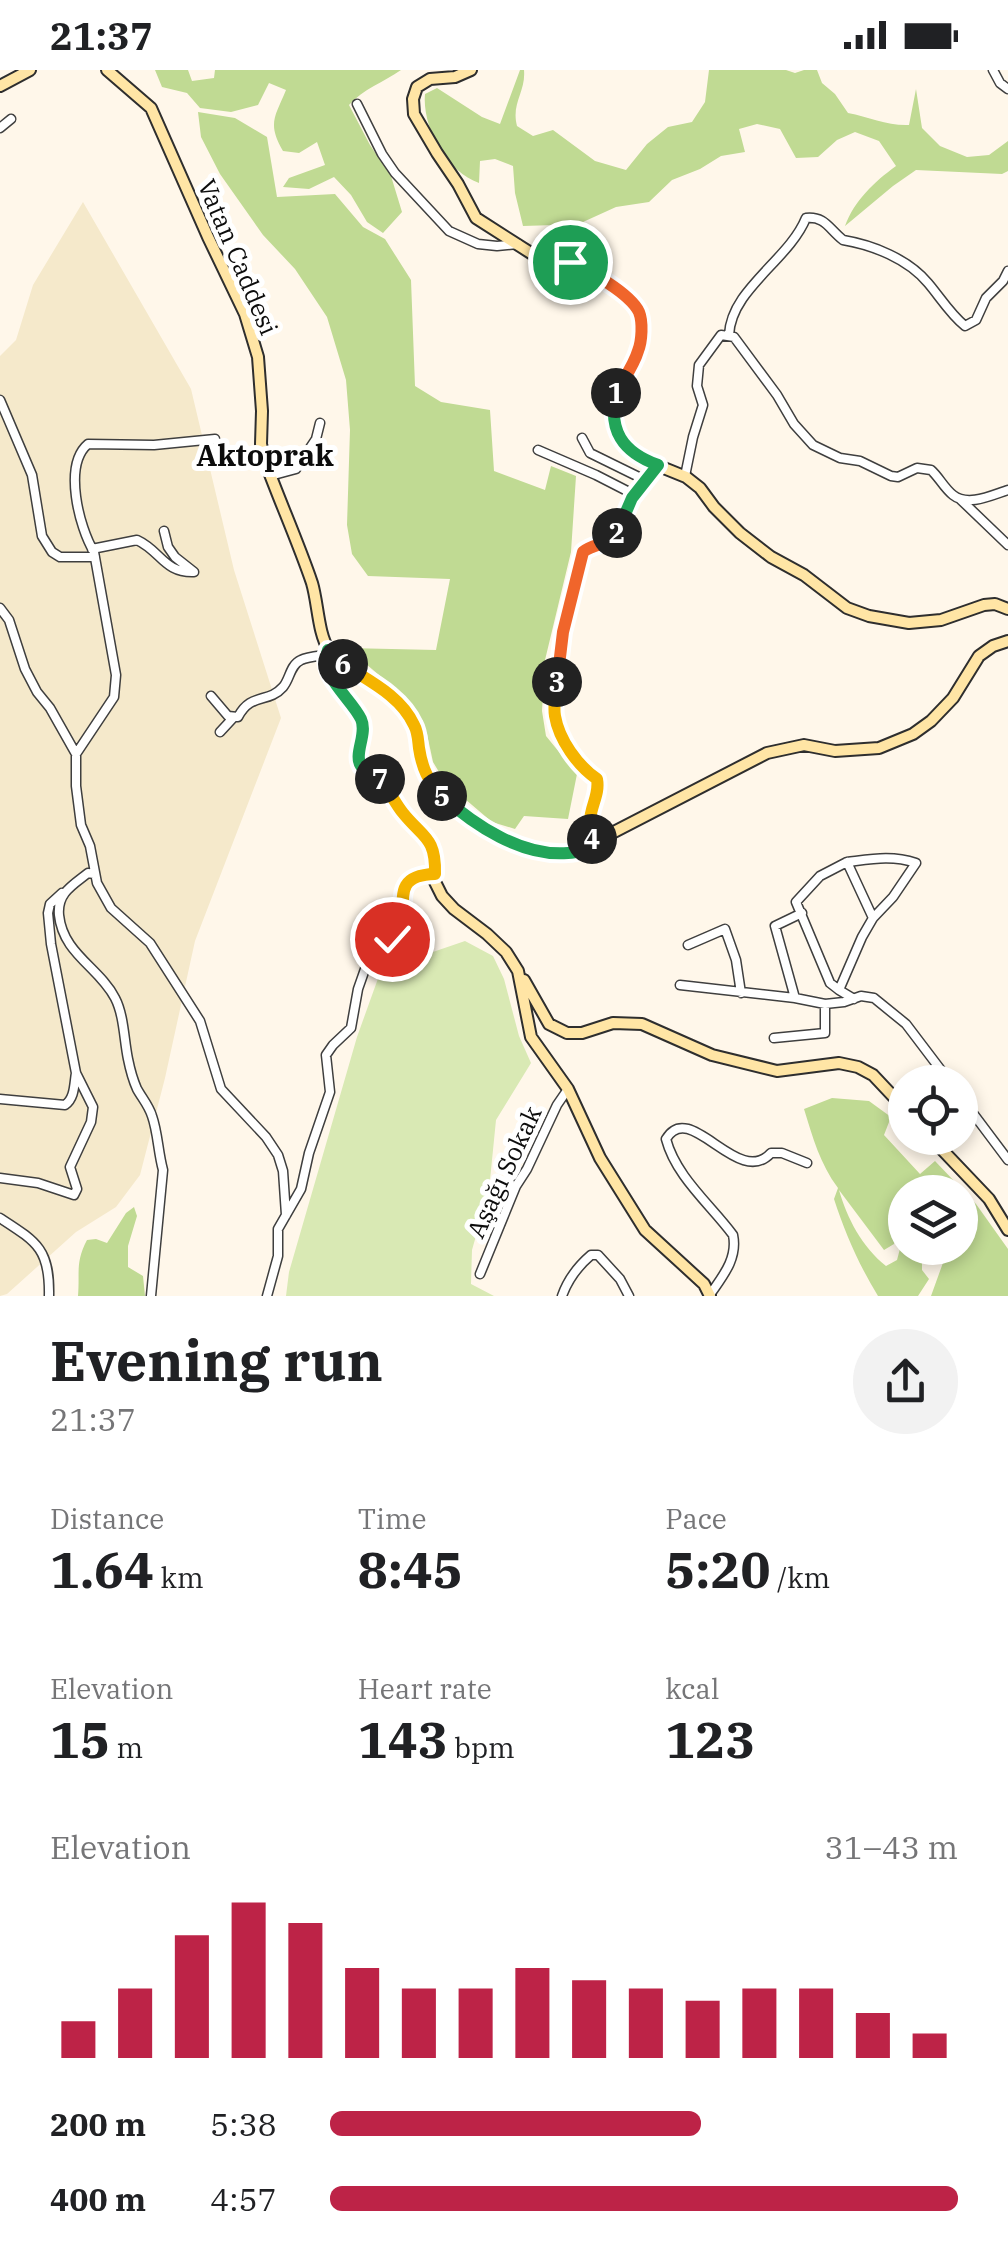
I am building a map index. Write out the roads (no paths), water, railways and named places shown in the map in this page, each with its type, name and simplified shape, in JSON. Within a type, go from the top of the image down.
[{"type":"street","points":[[0,86],[28,70]]},
{"type":"street","name":"Vatan Caddesi","points":[[108,70],[151,108],[245,314],[260,383],[262,444],[270,476],[314,588],[326,652]]},
{"type":"street","points":[[472,70],[417,87],[414,114],[476,218],[537,257],[584,268],[628,298],[640,313],[638,353],[616,393],[612,414],[615,430],[627,446],[649,462],[684,476],[700,488],[740,533],[846,608],[909,623],[940,620],[984,605],[1008,609]]},
{"type":"street","points":[[992,70],[1008,89]]},
{"type":"street","points":[[357,104],[395,173],[449,231],[478,244],[518,244]]},
{"type":"street","points":[[0,128],[11,119]]},
{"type":"street","points":[[729,335],[735,310],[790,244],[806,218],[816,217],[843,240],[856,241],[909,263],[964,326],[976,320],[986,298],[1008,271]]},
{"type":"street","points":[[684,476],[703,405],[697,386],[699,365],[721,335],[734,336],[813,446],[891,476],[898,477],[916,468],[931,470],[948,491],[1008,545]]},
{"type":"street","points":[[0,400],[32,475],[38,524],[46,545],[60,556],[94,553],[137,540],[152,548],[171,568],[194,572],[174,557],[164,531]]},
{"type":"street","points":[[270,476],[296,469],[316,439],[320,423]]},
{"type":"street","points":[[582,438],[590,454],[646,480]]},
{"type":"street","points":[[76,754],[114,696],[116,675],[94,553],[77,506],[76,477],[81,450],[88,444],[154,445],[215,439]]},
{"type":"street","points":[[538,450],[634,495]]},
{"type":"street","points":[[591,848],[590,822],[599,792],[597,779],[574,756],[554,712],[563,632],[583,552],[614,538],[634,495],[658,465]]},
{"type":"street","points":[[960,499],[976,500],[1008,490]]},
{"type":"street","points":[[0,608],[9,620],[37,692],[76,754],[81,825],[90,846],[97,884],[111,908],[150,943],[200,1021],[221,1090],[278,1155],[286,1215]]},
{"type":"street","points":[[211,696],[228,716],[238,718],[248,702],[282,688],[300,660],[326,652],[404,709],[417,729],[423,769],[429,781],[458,811],[498,836],[523,846],[569,854],[591,848],[767,754],[804,745],[836,751],[879,748],[913,734],[953,698],[979,656],[1008,640]]},
{"type":"street","name":"Aşağı Sokak","points":[[326,652],[336,685],[360,717],[364,729],[361,767],[384,783],[406,816],[429,840],[436,856],[435,882],[442,896],[506,952],[518,971],[532,1037],[568,1089],[600,1158],[645,1230],[704,1284],[710,1296]]},
{"type":"street","points":[[220,732],[233,718]]},
{"type":"street","points":[[839,990],[873,918],[916,863],[900,858],[847,862],[820,876],[796,902],[830,983],[839,990],[854,999]]},
{"type":"street","points":[[847,862],[873,918]]},
{"type":"street","points":[[0,1178],[38,1183],[74,1195],[77,1189],[70,1167],[93,1107],[76,1073],[48,913],[50,904],[65,890],[94,874]]},
{"type":"street","points":[[267,1296],[278,1256],[277,1236],[302,1190],[309,1153],[330,1092],[326,1055],[351,1028],[358,989],[371,952],[403,932],[402,894],[408,881],[421,874],[435,874]]},
{"type":"street","points":[[65,890],[59,914],[67,944],[114,995],[128,1062],[155,1123],[163,1170],[151,1296]]},
{"type":"street","points":[[795,998],[776,926],[802,913]]},
{"type":"street","points":[[688,945],[726,930],[741,993]]},
{"type":"street","points":[[518,971],[549,1024],[567,1033],[582,1033],[613,1023],[642,1024],[712,1055],[777,1072],[839,1063],[858,1067],[888,1089]]},
{"type":"street","points":[[680,985],[825,1004],[861,996],[874,998],[906,1024],[937,1065]]},
{"type":"street","points":[[774,1038],[825,1033],[825,1004]]},
{"type":"street","points":[[0,1099],[64,1105],[73,1093],[76,1073]]},
{"type":"street","name":"Aşağı Sokak","points":[[480,1274],[516,1186],[568,1089]]},
{"type":"street","points":[[978,1120],[1008,1160]]},
{"type":"street","points":[[710,1296],[729,1268],[735,1244],[733,1235],[699,1197],[670,1152],[666,1139],[670,1132],[681,1128],[693,1131],[741,1160],[757,1163],[771,1152],[807,1163]]},
{"type":"street","points":[[949,1155],[988,1199],[1008,1230]]},
{"type":"street","points":[[0,1218],[32,1239],[46,1259],[49,1296]]},
{"type":"street","points":[[562,1296],[567,1280],[590,1255],[598,1254],[629,1296]]},
{"type":"district","name":"Aktoprak","points":[[265,456]]}]
